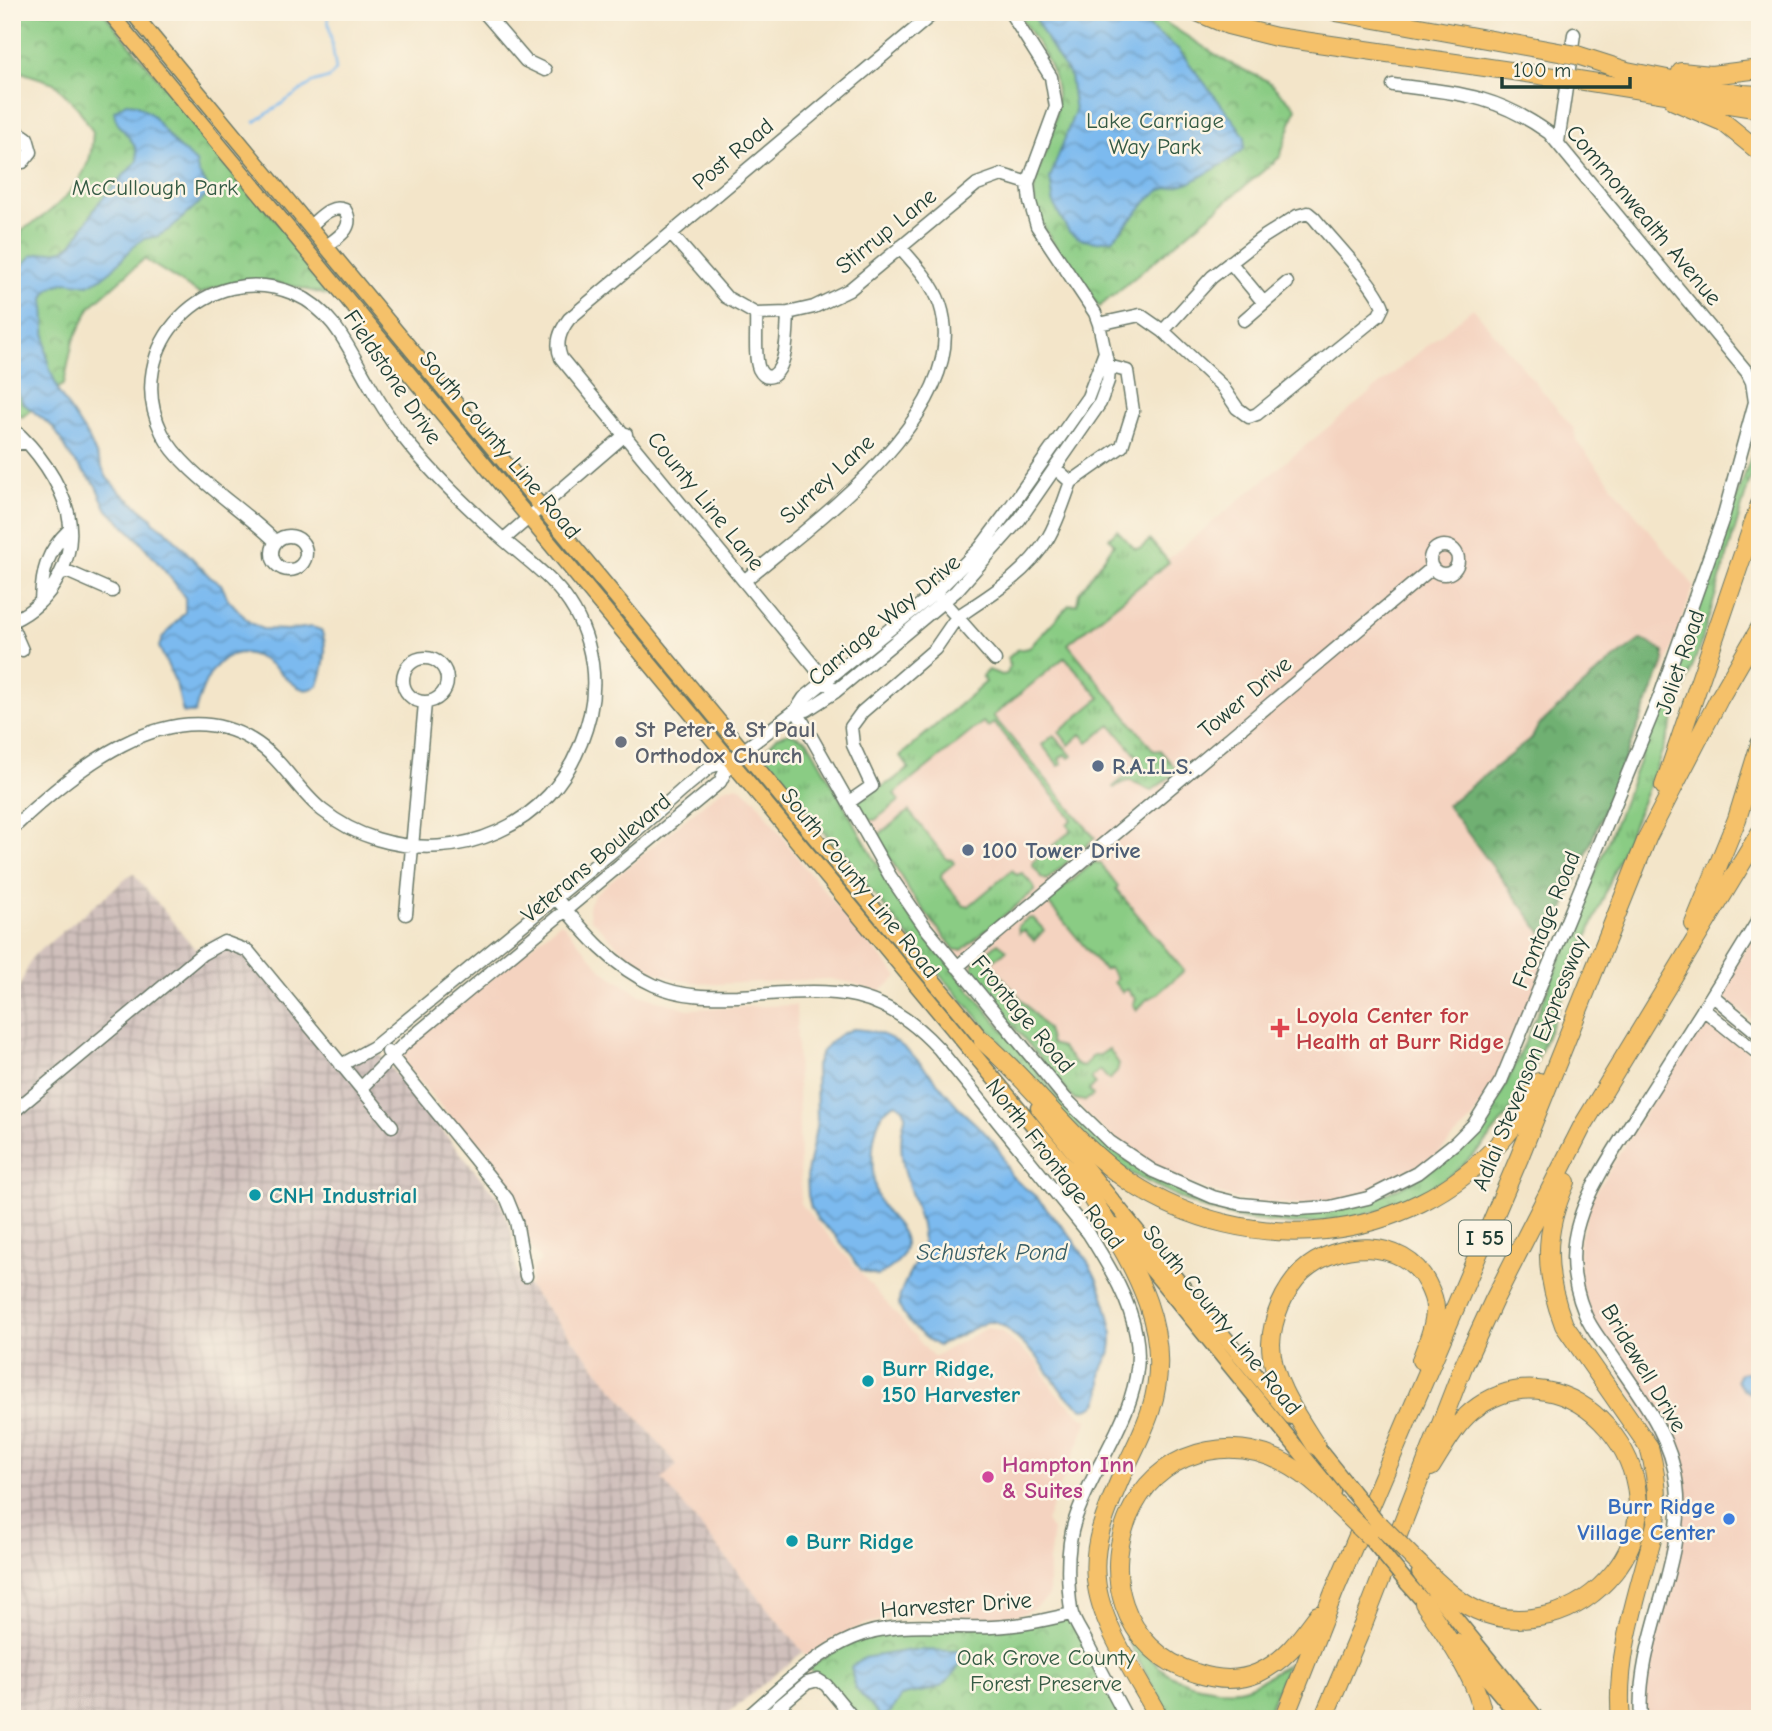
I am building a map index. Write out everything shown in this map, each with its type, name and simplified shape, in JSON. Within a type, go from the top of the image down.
[{"type":"highway","points":[[1197,12],[1228,25],[1276,37],[1648,90],[1760,109]]},
{"type":"highway","points":[[1336,12],[1694,74],[1730,74],[1760,69]]},
{"type":"highway","points":[[1570,54],[1627,71],[1760,95]]},
{"type":"highway","points":[[1648,90],[1723,122],[1760,152]]},
{"type":"highway","name":"Joliet Road","points":[[1648,836],[1760,505]]},
{"type":"highway","name":"Adlai Stevenson Expressway","points":[[1284,1719],[1334,1592],[1519,1158],[1648,836],[1719,699],[1759,629]]},
{"type":"highway","points":[[1675,971],[1737,819],[1760,744]]},
{"type":"highway","name":"I 55","points":[[1323,1719],[1363,1625],[1463,1367],[1582,1127],[1760,833]]},
{"type":"highway","points":[[983,1041],[1011,1065],[1070,1133],[1132,1183],[1180,1208],[1228,1226],[1303,1233],[1359,1225],[1386,1217],[1411,1207],[1458,1179],[1502,1141],[1517,1122],[1571,1027]]},
{"type":"highway","points":[[1582,1127],[1569,1177],[1556,1204],[1550,1226],[1549,1278],[1564,1325],[1649,1447],[1655,1468],[1658,1506],[1625,1650],[1621,1719]]},
{"type":"highway","points":[[1088,1192],[1133,1266],[1146,1293],[1156,1329],[1158,1370],[1154,1397],[1102,1523],[1095,1571],[1097,1590],[1105,1616],[1160,1719]]},
{"type":"highway","points":[[1316,1446],[1287,1398],[1273,1360],[1271,1344],[1277,1314],[1289,1288],[1313,1264],[1324,1257],[1362,1248],[1382,1249],[1399,1256],[1417,1269],[1426,1281],[1435,1307],[1433,1325],[1407,1401],[1396,1447]]},
{"type":"highway","points":[[1334,1592],[1308,1629],[1278,1662],[1256,1674],[1220,1680],[1190,1672],[1151,1648],[1126,1610],[1119,1587],[1117,1563],[1124,1525],[1140,1494],[1153,1479],[1176,1462],[1215,1449],[1264,1454],[1289,1463],[1449,1594],[1482,1613],[1518,1619],[1562,1612],[1585,1600],[1604,1585],[1620,1565],[1630,1545],[1639,1512],[1632,1466],[1610,1430],[1585,1407],[1555,1394],[1531,1390],[1491,1400],[1471,1412],[1440,1452],[1406,1509]]},
{"type":"highway","points":[[1424,1603],[1475,1686],[1483,1709],[1483,1719]]},
{"type":"highway","points":[[1329,1719],[1363,1625]]},
{"type":"main road","name":"South County Line Road","points":[[109,12],[742,750],[983,1041],[1198,1307],[1352,1491],[1373,1530],[1408,1584],[1521,1719]]},
{"type":"main road","name":"South County Line Road","points":[[131,12],[309,227],[730,760],[925,999],[1088,1192],[1339,1504]]},
{"type":"main road","points":[[1417,1567],[1537,1719]]},
{"type":"street","points":[[484,12],[526,61],[545,70]]},
{"type":"street","name":"Post Road","points":[[560,331],[569,319],[935,12]]},
{"type":"street","points":[[1010,12],[1051,77],[1056,107],[1028,183]]},
{"type":"street","points":[[1558,142],[1574,34]]},
{"type":"street","name":"Commonwealth Avenue","points":[[1393,85],[1461,93],[1490,100],[1535,123],[1558,142],[1747,372],[1754,391]]},
{"type":"street","points":[[12,136],[21,134],[27,138],[31,152],[23,162],[12,161]]},
{"type":"street","name":"Stirrup Lane","points":[[756,314],[788,313],[814,307],[849,290],[977,184],[988,178],[1002,176],[1028,183]]},
{"type":"street","name":"Carriage Way Drive","points":[[796,710],[807,710],[835,692],[1019,520],[1083,429],[1104,393],[1108,381],[1108,366],[1099,324],[1095,313],[1037,226],[1031,209],[1028,183]]},
{"type":"street","points":[[309,227],[330,210],[345,210],[349,225],[345,232],[325,247]]},
{"type":"street","points":[[1099,324],[1140,315],[1163,331],[1222,386],[1237,408],[1249,417],[1257,414],[1369,324],[1383,307],[1381,299],[1365,279],[1308,214],[1297,216],[1230,262],[1212,277],[1163,331]]},
{"type":"street","points":[[671,234],[726,297],[756,314],[757,367],[763,376],[774,375],[782,366],[788,313]]},
{"type":"street","name":"Surrey Lane","points":[[744,581],[870,473],[899,438],[933,389],[944,359],[945,341],[940,305],[926,278],[900,247]]},
{"type":"street","points":[[1230,262],[1264,303]]},
{"type":"street","points":[[1244,320],[1287,284]]},
{"type":"street","name":"Fieldstone Drive","points":[[12,829],[72,775],[105,754],[169,727],[210,724],[244,735],[265,749],[310,799],[345,826],[371,838],[412,847],[466,843],[494,834],[537,806],[561,780],[573,762],[585,733],[593,700],[593,674],[583,628],[559,590],[439,478],[405,439],[379,402],[343,337],[325,314],[302,297],[269,286],[232,288],[200,300],[185,312],[168,332],[160,346],[152,373],[153,402],[160,429],[174,451],[276,542]]},
{"type":"street","name":"County Line Lane","points":[[560,331],[558,349],[561,358],[835,692]]},
{"type":"street","name":"Carriage Way Drive","points":[[984,552],[1088,397],[1105,352]]},
{"type":"street","points":[[849,802],[872,786],[853,745],[851,727],[862,712],[935,649],[957,617],[1028,566],[1050,536],[1071,482],[1122,446],[1133,411],[1127,371],[1108,366]]},
{"type":"street","name":"Frontage Road","points":[[796,710],[904,896],[957,967],[1065,1098],[1093,1127],[1153,1171],[1202,1193],[1241,1204],[1276,1209],[1330,1207],[1368,1198],[1406,1179],[1437,1159],[1474,1124],[1489,1103],[1521,1037],[1676,649],[1723,518],[1753,416],[1754,391]]},
{"type":"street","points":[[1071,421],[1083,429]]},
{"type":"street","points":[[12,428],[54,478],[68,514],[69,530],[64,570],[41,601],[12,621]]},
{"type":"street","points":[[504,539],[625,434]]},
{"type":"street","points":[[12,445],[26,442]]},
{"type":"street","points":[[1055,468],[1071,482]]},
{"type":"street","points":[[41,601],[42,576],[46,561],[57,541],[69,530]]},
{"type":"street","name":"Tower Drive","points":[[957,967],[1432,568]]},
{"type":"street","points":[[64,570],[112,591]]},
{"type":"street","points":[[939,597],[995,660]]},
{"type":"street","name":"Carriage Way Drive","points":[[796,710],[804,698],[826,680],[939,597]]},
{"type":"street","points":[[12,627],[22,650]]},
{"type":"street","points":[[406,914],[425,704]]},
{"type":"street","points":[[730,760],[796,710]]},
{"type":"street","name":"Veterans Boulevard","points":[[341,1065],[380,1042],[710,767],[730,760]]},
{"type":"street","name":"Veterans Boulevard","points":[[361,1088],[391,1056],[720,782],[730,760]]},
{"type":"street","name":"North Frontage Road","points":[[556,898],[615,961],[661,988],[714,997],[832,991],[857,996],[891,1010],[924,1034],[939,1049],[1088,1234],[1108,1265],[1130,1314],[1136,1336],[1137,1367],[1121,1422],[1076,1518],[1071,1537],[1068,1574],[1071,1614],[1126,1719]]},
{"type":"street","name":"Bridewell Drive","points":[[1641,1719],[1646,1656],[1677,1529],[1678,1487],[1671,1455],[1663,1435],[1585,1315],[1576,1284],[1574,1243],[1579,1220],[1589,1197],[1624,1134],[1713,996],[1760,917]]},
{"type":"street","points":[[12,1113],[202,954],[224,942],[248,951],[391,1126]]},
{"type":"street","points":[[1713,996],[1760,1035]]},
{"type":"street","points":[[1703,1009],[1760,1055]]},
{"type":"street","points":[[380,1042],[507,1199],[516,1222],[526,1276]]},
{"type":"street","name":"Harvester Drive","points":[[745,1719],[826,1652],[863,1634],[901,1627],[1018,1625],[1071,1614]]},
{"type":"street","points":[[764,1719],[807,1683],[818,1680],[826,1685],[854,1719]]},
{"type":"shaded area","points":[[1473,308],[1574,429],[1577,442],[1694,586],[1663,674],[1641,647],[1450,807],[1559,933],[1506,1060],[1473,1118],[1438,1154],[1381,1188],[1355,1197],[1299,1205],[1236,1199],[1179,1180],[1127,1150],[1088,1116],[973,980],[904,890],[861,814]]},
{"type":"shaded area","points":[[736,786],[756,800],[805,868],[898,977],[879,992],[830,979],[712,984],[677,980],[649,969],[628,956],[591,919],[588,906],[595,894],[716,794],[726,787]]},
{"type":"shaded area","points":[[133,873],[195,949],[214,938],[233,936],[252,947],[337,1053],[354,1054],[371,1044],[500,1201],[511,1230],[517,1273],[677,1465],[662,1479],[803,1652],[721,1719],[12,1719],[12,1005],[32,957]]},
{"type":"shaded area","points":[[561,922],[603,971],[640,995],[688,1009],[796,1005],[801,1204],[933,1357],[987,1328],[1001,1332],[1038,1363],[1055,1392],[1088,1420],[1046,1521],[1053,1532],[1049,1561],[1049,1596],[1040,1604],[1022,1614],[988,1618],[901,1616],[866,1624],[836,1637],[808,1658],[661,1478],[677,1465],[529,1287],[533,1267],[541,1261],[526,1241],[520,1212],[505,1181],[397,1055]]},
{"type":"shaded area","points":[[1760,926],[1760,1027],[1719,994]]},
{"type":"shaded area","points":[[1705,1016],[1760,1061],[1760,1719],[1645,1719],[1645,1697],[1680,1477],[1592,1321],[1580,1286],[1579,1244],[1592,1198]]},
{"type":"green space","name":"McCullough Park","points":[[12,12],[103,12],[341,299],[287,285],[253,281],[236,282],[200,294],[144,259],[91,306],[73,341],[64,384],[22,417],[12,410],[12,280],[22,230],[43,217],[70,192],[89,160],[93,132],[78,108],[54,83],[12,69]]},
{"type":"green space","name":"Lake Carriage Way Park","points":[[1017,12],[1149,12],[1229,63],[1268,81],[1296,108],[1280,157],[1099,307],[1060,254],[1037,210],[1035,184],[1054,123],[1057,89],[1047,60]]},
{"type":"green space","points":[[1760,432],[1760,446],[1702,640],[1655,771],[1534,1068],[1507,1115],[1482,1147],[1455,1172],[1426,1191],[1390,1208],[1342,1220],[1294,1224],[1245,1220],[1198,1207],[1118,1167],[1059,1110],[930,963],[766,761],[767,748],[777,737],[789,733],[807,740],[901,906],[1069,1110],[1115,1152],[1166,1183],[1221,1203],[1278,1212],[1334,1209],[1389,1192],[1440,1162],[1486,1118],[1515,1065],[1642,755]]},
{"type":"green space","points":[[1117,530],[1135,549],[1141,548],[1150,540],[1169,562],[1068,644],[1154,751],[1160,750],[1178,771],[1151,791],[1129,781],[1114,788],[1142,762],[1111,725],[1088,742],[1081,734],[1069,745],[1059,732],[1100,698],[1065,657],[993,716],[1095,838],[1047,880],[1042,878],[1033,866],[1034,861],[1072,830],[1067,824],[1072,819],[994,723],[988,727],[983,722],[894,794],[899,801],[875,820],[869,820],[858,804],[860,799],[909,768],[900,756],[986,682],[982,676],[988,670],[1007,674],[1010,666],[1008,658],[1017,650],[1029,648],[1069,605],[1077,604],[1079,593],[1114,544],[1109,538]]},
{"type":"green space","points":[[1640,640],[1647,641],[1664,652],[1664,662],[1554,934],[1542,933],[1447,805],[1532,738],[1538,726],[1606,665]]},
{"type":"green space","points":[[1054,735],[1072,756],[1069,758],[1065,754],[1059,759],[1062,764],[1059,766],[1042,745]]},
{"type":"green space","points":[[909,811],[947,859],[954,863],[942,873],[941,878],[964,906],[969,906],[1012,870],[1017,875],[1022,873],[1034,886],[1034,891],[962,950],[955,950],[911,894],[877,836]]},
{"type":"green space","points":[[1094,862],[1101,864],[1118,886],[1116,889],[1184,971],[1137,1010],[1133,1004],[1136,999],[1127,989],[1122,992],[1114,982],[1117,979],[1109,968],[1104,970],[1049,904],[1049,900]]},
{"type":"green space","points":[[1033,918],[1044,930],[1034,941],[1024,930],[1019,933],[1018,926]]},
{"type":"green space","points":[[998,943],[1007,950],[990,963],[1047,1029],[1051,1044],[1061,1047],[1075,1063],[1083,1067],[1094,1055],[1100,1055],[1109,1049],[1119,1064],[1117,1072],[1109,1080],[1100,1070],[1091,1078],[1096,1084],[1089,1090],[1093,1095],[1085,1101],[1074,1099],[972,976],[973,964]]},
{"type":"green space","name":"Oak Grove County Forest Preserve","points":[[1071,1614],[1127,1719],[854,1719],[808,1667],[863,1634],[968,1627]]},
{"type":"green space","points":[[1126,1633],[1162,1670],[1195,1685],[1240,1689],[1259,1682],[1287,1665],[1265,1719],[1171,1719],[1125,1636]]},
{"type":"water","points":[[1032,12],[1127,12],[1178,49],[1245,137],[1244,149],[1191,182],[1161,190],[1150,198],[1113,239],[1096,242],[1081,239],[1069,232],[1054,205],[1050,178],[1075,111],[1070,76]]},
{"type":"water","points":[[126,103],[136,104],[152,115],[175,144],[196,162],[198,172],[211,192],[170,229],[136,244],[103,277],[88,285],[67,282],[48,290],[44,299],[49,366],[59,393],[89,439],[107,478],[151,517],[154,523],[165,529],[210,577],[221,584],[228,599],[249,622],[262,629],[312,627],[321,630],[325,643],[324,665],[318,686],[311,689],[305,690],[295,685],[273,666],[257,657],[243,653],[231,655],[212,671],[195,713],[183,713],[176,683],[159,647],[162,638],[185,612],[185,598],[139,540],[106,508],[95,484],[72,459],[54,428],[23,403],[12,380],[16,279],[22,266],[33,255],[64,250],[73,243],[99,202],[137,161],[137,153],[131,140],[115,118],[114,111]]},
{"type":"water","name":"Schustek Pond","points":[[853,1029],[871,1031],[887,1037],[915,1058],[964,1113],[990,1137],[1011,1175],[1035,1196],[1080,1250],[1100,1287],[1112,1334],[1111,1349],[1101,1374],[1099,1399],[1094,1406],[1083,1409],[1064,1394],[1037,1357],[1005,1327],[995,1322],[986,1322],[938,1346],[906,1319],[900,1308],[900,1294],[920,1254],[923,1239],[903,1163],[901,1140],[905,1114],[900,1105],[896,1103],[887,1109],[880,1119],[875,1133],[873,1164],[880,1203],[904,1238],[904,1250],[900,1259],[878,1276],[862,1271],[834,1234],[818,1220],[811,1208],[807,1173],[817,1123],[816,1066],[829,1043]]},
{"type":"water","points":[[1760,1371],[1760,1399],[1742,1389],[1737,1380],[1740,1373]]},
{"type":"water","points":[[911,1650],[964,1653],[955,1671],[941,1686],[901,1696],[891,1712],[881,1717],[855,1688],[851,1667],[863,1658]]},
{"type":"waterway","points":[[255,122],[312,83],[329,78],[336,70],[327,12]]},
{"type":"place","name":"St Peter & St Paul Orthodox Church","points":[[621,742]]},
{"type":"place","name":"R.A.I.L.S.","points":[[1098,766]]},
{"type":"place","name":"100 Tower Drive","points":[[968,850]]},
{"type":"place","name":"Loyola Center for Health at Burr Ridge","points":[[1280,1028]]},
{"type":"place","name":"CNH Industrial","points":[[255,1195]]},
{"type":"place","name":"Burr Ridge, 150 Harvester","points":[[868,1381]]},
{"type":"place","name":"Hampton Inn & Suites","points":[[988,1477]]},
{"type":"place","name":"Burr Ridge Village Center","points":[[1729,1519]]},
{"type":"place","name":"Burr Ridge","points":[[792,1541]]}]
